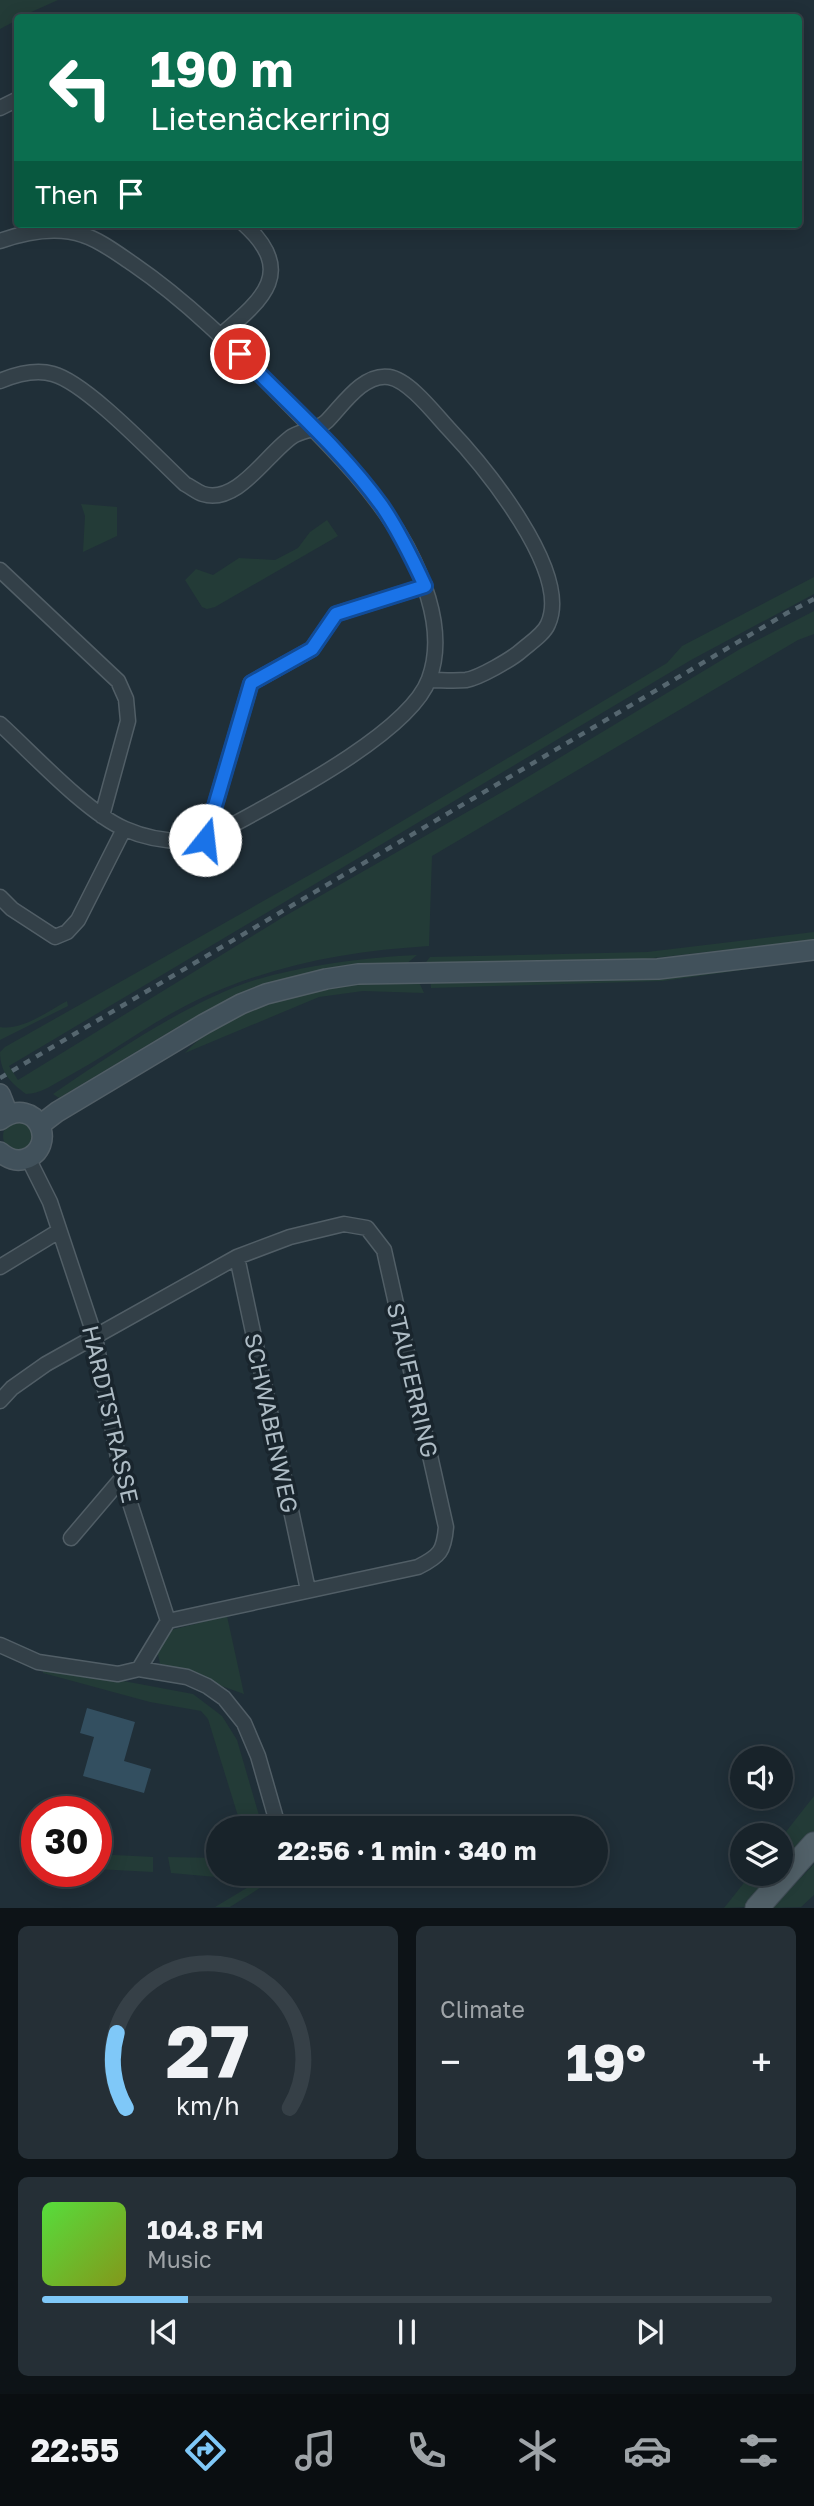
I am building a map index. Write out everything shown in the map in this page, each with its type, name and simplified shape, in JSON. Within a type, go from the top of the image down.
[{"type":"main road","points":[[757,1908],[814,1844]]},
{"type":"street","points":[[221,335],[267,290],[271,274],[265,249],[247,228]]},
{"type":"street","points":[[0,241],[39,231],[64,231],[84,235],[118,254],[171,291],[221,335],[350,467],[382,506],[407,547],[425,586],[436,637],[429,680],[398,721],[373,742],[205,840],[185,842],[159,839],[124,829],[102,816],[0,724]]},
{"type":"street","points":[[0,381],[16,374],[42,372],[55,374],[77,385],[185,484],[205,495],[229,492],[294,436],[325,424],[342,402],[370,381],[386,376],[398,379],[420,398],[468,449],[516,513],[536,550],[548,580],[553,605],[548,626],[516,656],[469,680],[429,680]]},
{"type":"street","points":[[0,570],[118,681],[126,699],[128,721],[102,816]]},
{"type":"street","points":[[205,840],[251,683],[312,649],[336,614],[425,586]]},
{"type":"street","points":[[0,897],[12,909],[55,937],[68,932],[78,920],[124,829]]},
{"type":"street","points":[[40,1125],[57,1112],[204,1024],[241,1004],[289,988],[358,974],[658,969],[814,950]]},
{"type":"street","points":[[0,1094],[4,1117],[22,1112],[29,1114],[40,1125],[42,1132],[40,1147],[28,1158],[16,1160],[0,1152]]},
{"type":"street","name":"HARDTSTRASSE","points":[[28,1158],[50,1202],[78,1280],[95,1337],[122,1478],[168,1621]]},
{"type":"street","name":"STAUFERRING","points":[[0,1401],[12,1388],[46,1364],[237,1257],[289,1237],[344,1224],[367,1228],[384,1250],[446,1527],[444,1546],[433,1559],[418,1567],[168,1621]]},
{"type":"street","points":[[0,1267],[60,1231]]},
{"type":"street","name":"SCHWABENWEG","points":[[237,1257],[308,1590]]},
{"type":"street","points":[[71,1538],[122,1478]]},
{"type":"street","points":[[139,1669],[168,1621]]},
{"type":"street","points":[[0,1645],[38,1662],[118,1674],[139,1669],[187,1677],[207,1686],[234,1709],[244,1723],[258,1756],[275,1816]]},
{"type":"green space","points":[[0,0],[58,0],[27,14],[14,14],[14,22],[0,29]]},
{"type":"green space","points":[[81,504],[117,507],[117,536],[83,552],[85,516]]},
{"type":"green space","points":[[327,520],[338,536],[215,607],[202,607],[185,580],[196,569],[213,575],[239,558],[275,560],[298,548],[310,532]]},
{"type":"green space","points":[[814,577],[814,594],[691,660],[9,1066],[18,1080],[285,916],[511,787],[740,649],[814,611],[814,634],[798,640],[432,856],[429,946],[310,962],[225,988],[180,1009],[82,1069],[36,1092],[26,1094],[7,1076],[0,1059],[0,1052],[5,1047],[352,851],[667,663],[682,646]]},
{"type":"green space","points":[[814,932],[814,940],[645,959],[423,966],[430,957],[647,952]]},
{"type":"green space","points":[[417,955],[405,965],[239,997],[181,1025],[59,1098],[53,1094],[170,1019],[243,984],[329,964]]},
{"type":"green space","points":[[781,961],[793,963],[663,981],[431,988],[430,978]]},
{"type":"green space","points":[[374,982],[419,982],[424,993],[363,991],[319,997],[185,1053],[212,1031],[248,1012],[320,990]]},
{"type":"green space","points":[[67,1001],[68,1006],[0,1040],[0,1027],[26,1023]]},
{"type":"green space","points":[[18,1121],[24,1122],[32,1130],[32,1142],[24,1150],[18,1151],[12,1150],[4,1142],[3,1136],[4,1130],[12,1122]]},
{"type":"green space","points":[[227,1616],[244,1694],[160,1664],[157,1650],[167,1631]]},
{"type":"green space","points":[[43,1666],[193,1694],[222,1716],[237,1740],[259,1816],[238,1816],[208,1719],[201,1711],[150,1702],[43,1673]]},
{"type":"green space","points":[[814,1796],[814,1834],[793,1857],[793,1823]]},
{"type":"green space","points":[[112,1855],[153,1857],[153,1872],[112,1870]]},
{"type":"green space","points":[[168,1857],[206,1858],[206,1876],[171,1873]]},
{"type":"green space","points":[[814,1864],[814,1895],[801,1907],[772,1908]]},
{"type":"green space","points":[[250,1886],[263,1886],[230,1907],[215,1907]]},
{"type":"green space","points":[[741,1886],[765,1886],[746,1907],[724,1908]]},
{"type":"water","points":[[87,1708],[135,1722],[124,1761],[151,1769],[144,1793],[83,1776],[94,1737],[80,1733]]},
{"type":"railway","points":[[0,1078],[814,599]]},
{"type":"route","points":[[205,840],[251,683],[312,649],[336,614],[425,586],[407,547],[382,506],[350,467],[240,354]]}]
